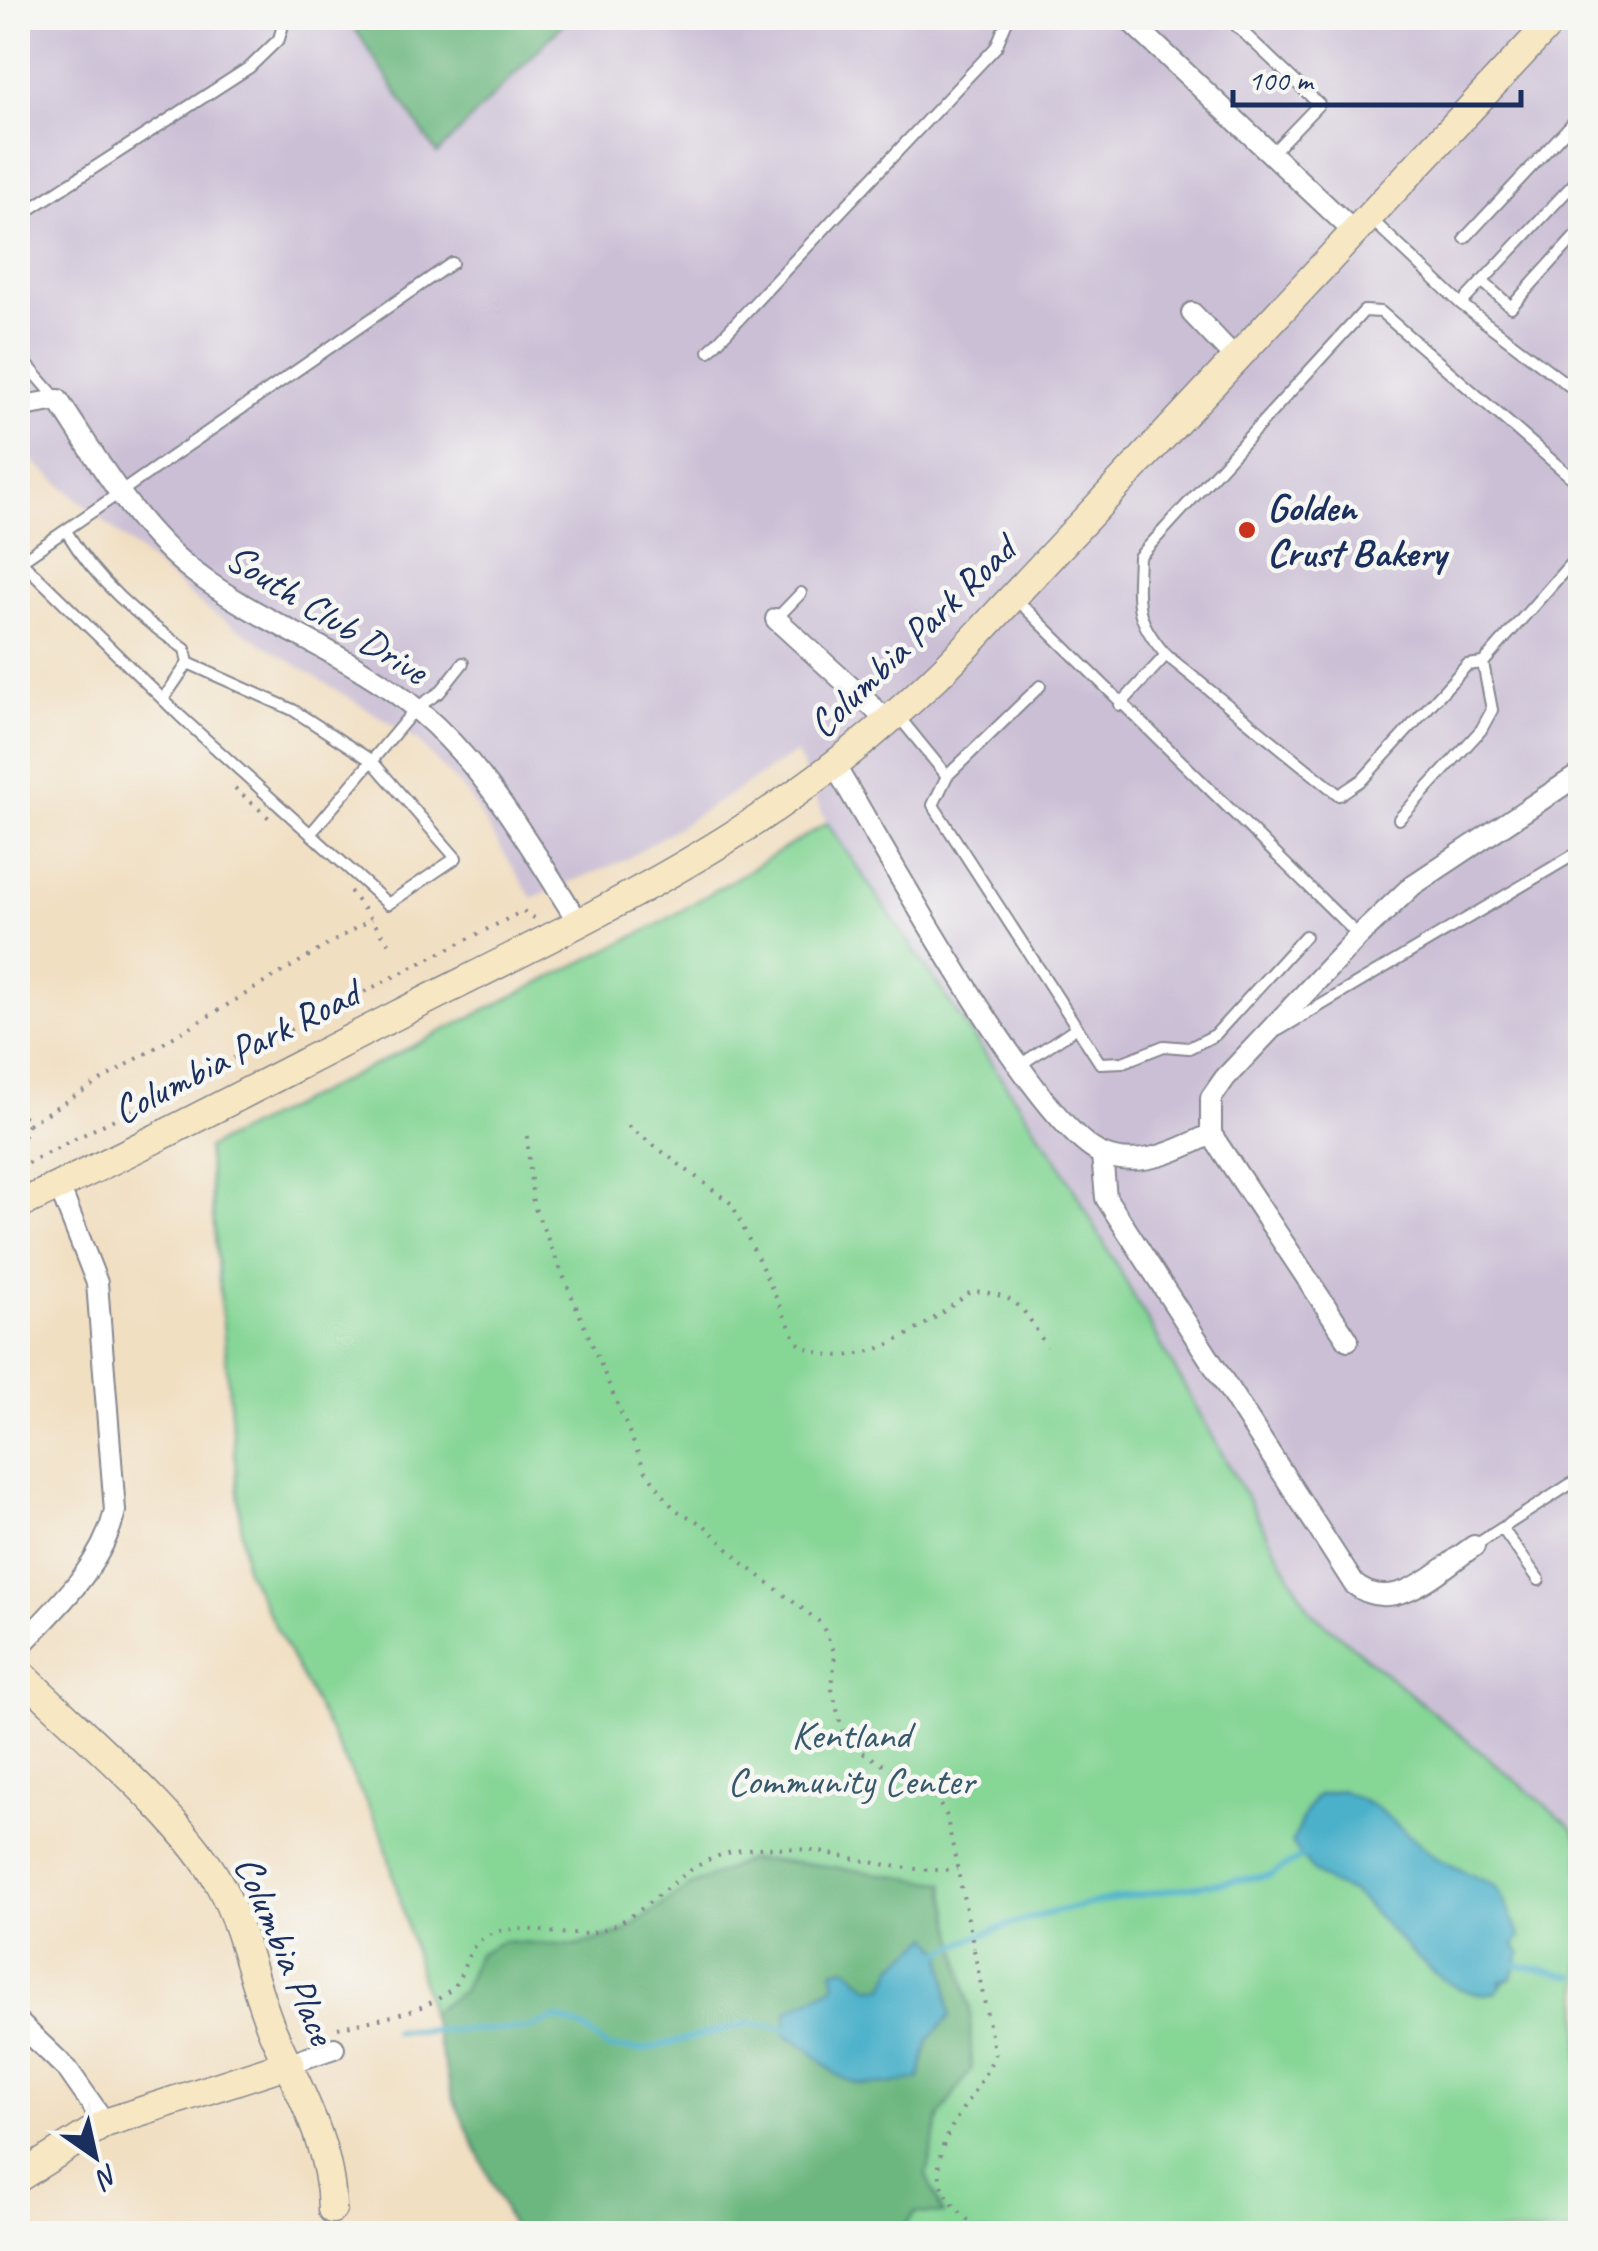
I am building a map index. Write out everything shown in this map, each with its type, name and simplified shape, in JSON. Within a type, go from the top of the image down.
[{"type":"street","points":[[1127,18],[1271,154],[1360,224]]},
{"type":"street","name":"Columbia Park Road","points":[[18,1206],[710,853],[836,768],[894,719],[1014,597],[1556,18]]},
{"type":"street","points":[[1192,314],[1234,358]]},
{"type":"street","points":[[18,407],[58,400]]},
{"type":"street","name":"South Club Drive","points":[[58,400],[120,492],[193,572],[259,616],[394,691],[416,708],[484,779],[566,929]]},
{"type":"street","points":[[776,619],[894,719]]},
{"type":"street","points":[[836,768],[1020,1065],[1070,1134],[1102,1155],[1141,1159],[1174,1152],[1211,1134]]},
{"type":"street","points":[[1348,1340],[1211,1134],[1212,1098],[1358,936],[1414,886],[1580,774]]},
{"type":"street","points":[[1102,1155],[1106,1198],[1354,1584],[1376,1597],[1398,1594],[1474,1546]]},
{"type":"street","points":[[18,1648],[88,1570],[107,1538],[115,1511],[97,1283],[59,1186]]},
{"type":"street","name":"Columbia Place","points":[[18,1672],[207,1863],[246,1949],[274,2036],[290,2062],[328,2176],[332,2209]]},
{"type":"street","points":[[18,2022],[68,2070],[105,2123]]},
{"type":"street","points":[[18,2178],[105,2123],[334,2048]]},
{"type":"lane","points":[[18,218],[250,67],[279,39],[285,18]]},
{"type":"lane","points":[[709,351],[996,48],[1008,18]]},
{"type":"lane","points":[[1228,18],[1320,104],[1271,154]]},
{"type":"lane","points":[[1465,238],[1580,114]]},
{"type":"lane","points":[[1461,304],[1580,177]]},
{"type":"lane","points":[[1360,224],[1580,394]]},
{"type":"lane","points":[[1482,282],[1511,307],[1580,231]]},
{"type":"lane","points":[[188,663],[293,710],[372,760],[456,858],[388,904],[18,561],[452,264]]},
{"type":"lane","points":[[1580,485],[1381,312],[1364,311],[1139,556],[1137,605],[1143,629],[1166,655],[1338,794],[1364,778],[1466,665],[1482,663],[1580,552]]},
{"type":"lane","points":[[18,354],[58,400]]},
{"type":"lane","points":[[66,531],[107,586],[135,614],[186,649],[188,663],[164,698]]},
{"type":"lane","points":[[776,619],[801,593]]},
{"type":"lane","points":[[1014,597],[1358,936]]},
{"type":"lane","points":[[1120,705],[1166,655]]},
{"type":"lane","points":[[312,832],[416,708],[440,692],[463,663]]},
{"type":"lane","points":[[1399,819],[1481,730],[1492,710],[1482,663]]},
{"type":"lane","points":[[1040,686],[947,776],[934,805],[1100,1063],[1123,1062],[1164,1046],[1189,1048],[1215,1035],[1305,936]]},
{"type":"lane","points":[[894,719],[947,776]]},
{"type":"lane","points":[[1257,1044],[1572,856],[1580,858]]},
{"type":"lane","points":[[1020,1065],[1077,1028]]},
{"type":"lane","points":[[1474,1546],[1580,1478]]},
{"type":"lane","points":[[1502,1528],[1539,1580]]},
{"type":"path","points":[[371,919],[28,1124],[18,1155],[19,1168],[523,911],[566,929]]},
{"type":"path","points":[[18,1106],[28,1124]]},
{"type":"path","points":[[628,1126],[732,1204],[797,1342],[812,1352],[840,1358],[874,1350],[922,1328],[972,1291],[1002,1294],[1017,1301],[1047,1347]]},
{"type":"path","points":[[527,1136],[533,1204],[652,1482],[674,1509],[704,1525],[745,1565],[821,1622],[835,1653],[832,1690],[842,1730],[857,1749],[933,1794],[946,1814],[995,2055],[944,2135],[938,2168],[946,2196],[966,2220],[986,2234]]},
{"type":"path","points":[[334,2048],[334,2030],[414,2009],[450,1990],[462,1973],[468,1951],[485,1937],[506,1929],[593,1933],[623,1922],[690,1869],[723,1854],[767,1846],[800,1847],[865,1863],[957,1869]]},
{"type":"shaded area","points":[[18,18],[348,18],[437,153],[569,18],[1580,18],[1580,1821],[1572,1827],[1311,1613],[1058,1161],[827,823],[796,753],[625,860],[532,898],[468,795],[417,740],[205,608],[18,448]]},
{"type":"green space","points":[[348,18],[569,18],[437,154]]},
{"type":"green space","name":"Kentland Community Center","points":[[827,823],[1058,1161],[1311,1612],[1572,1827],[1580,1843],[1580,2233],[515,2233],[453,2098],[382,1833],[245,1568],[207,1148],[659,924]]},
{"type":"green space","points":[[748,1860],[822,1865],[944,1883],[970,2010],[971,2069],[940,2115],[926,2175],[943,2214],[915,2213],[899,2234],[515,2233],[453,2098],[430,2013],[462,1991],[478,1954],[503,1941],[576,1946],[622,1933],[688,1887]]},
{"type":"water","points":[[1341,1790],[1377,1808],[1436,1858],[1497,1887],[1521,1937],[1514,1945],[1521,1954],[1511,1979],[1499,1982],[1503,1983],[1496,1992],[1477,1993],[1439,1976],[1357,1896],[1323,1879],[1303,1859],[1292,1842],[1306,1812],[1318,1795]]},
{"type":"water","points":[[930,1937],[943,1952],[950,2016],[929,2039],[919,2079],[883,2084],[849,2081],[786,2035],[787,2011],[835,1986],[833,1970],[847,1967],[869,1987],[885,1987],[895,1965]]},
{"type":"waterway","points":[[943,1952],[982,1935],[1062,1910],[1271,1875],[1301,1857]]},
{"type":"waterway","points":[[1517,1965],[1574,1976]]},
{"type":"waterway","points":[[394,2031],[525,2029],[557,2018],[585,2029],[608,2048],[642,2050],[750,2023],[786,2028]]},
{"type":"place","name":"Golden Crust Bakery","points":[[1247,530]]}]
